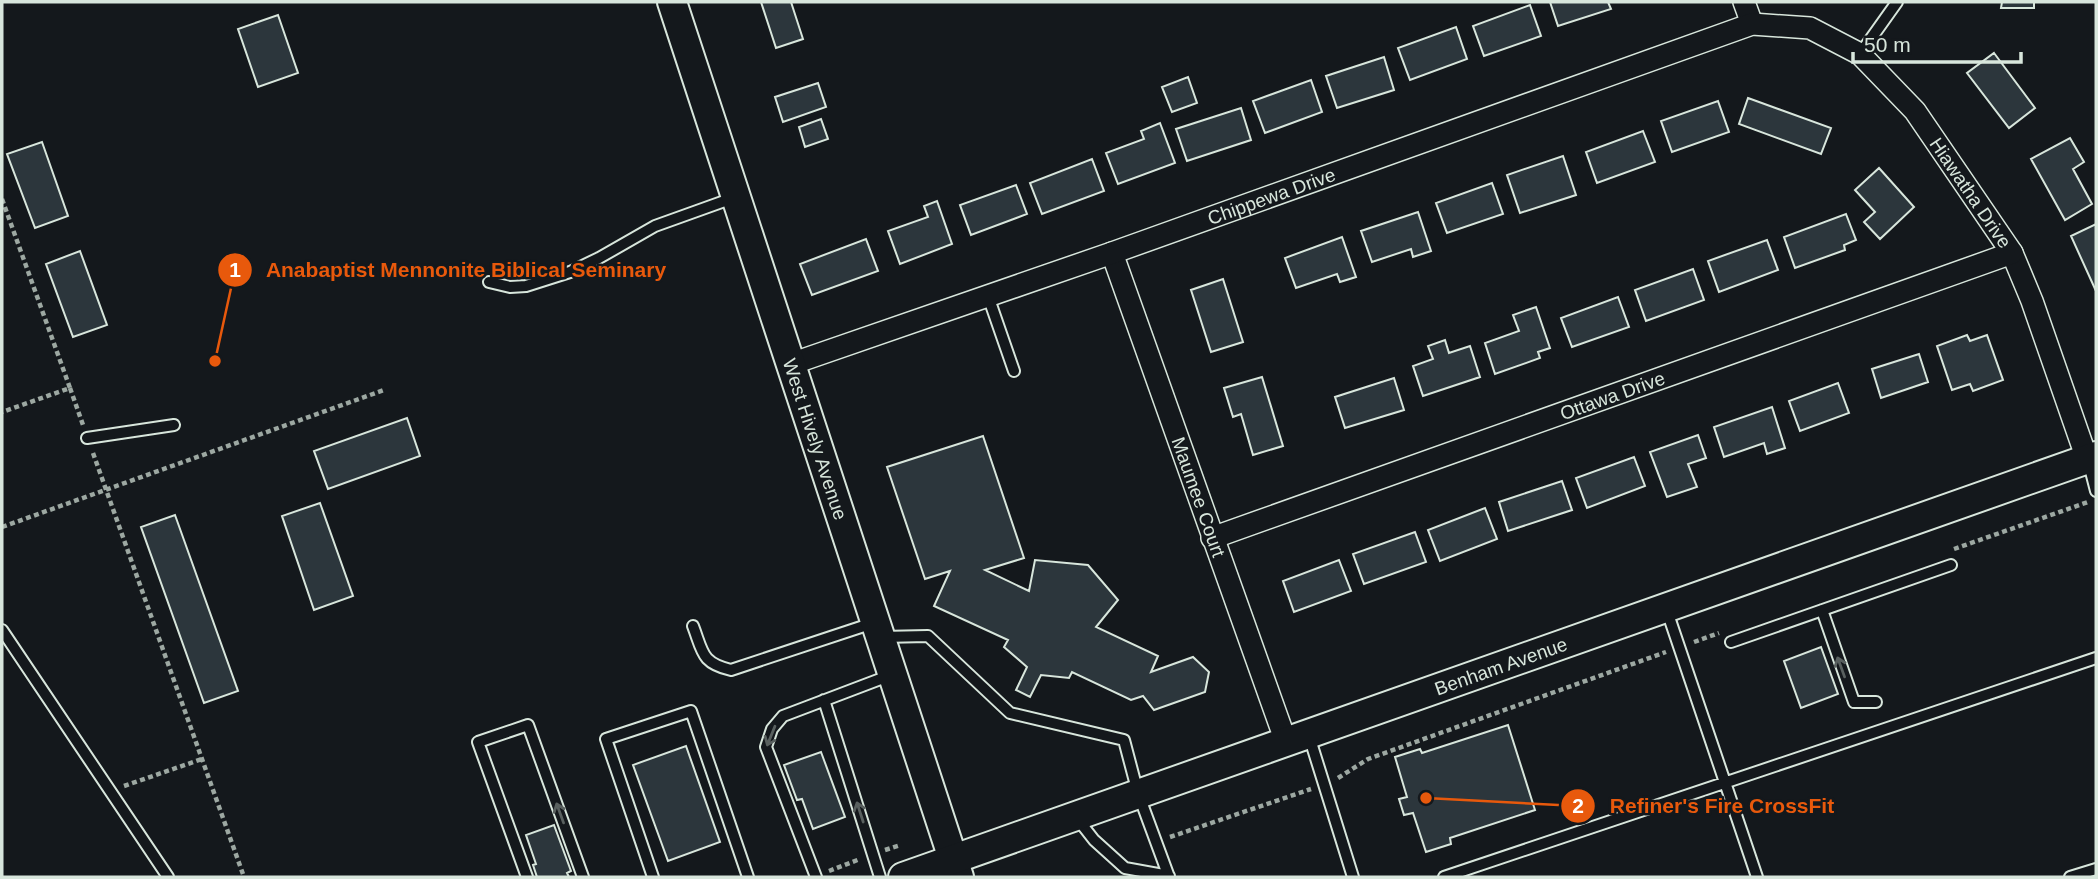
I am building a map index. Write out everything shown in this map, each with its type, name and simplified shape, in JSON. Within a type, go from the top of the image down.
[{"type":"main road","name":"West Hively Avenue","points":[[672,2],[956,868]]},
{"type":"main road","name":"Benham Avenue","points":[[903,877],[956,868],[1075,815],[2092,457]]},
{"type":"street","points":[[1744,2],[1752,24]]},
{"type":"street","name":"Hiawatha Drive","points":[[1752,24],[1810,28],[1860,54],[1915,111],[2012,253],[2092,457]]},
{"type":"street","name":"Chippewa Drive","points":[[791,363],[1112,253],[1752,24]]},
{"type":"street","name":"Maumee Court","points":[[1112,253],[1212,538],[1297,739]]},
{"type":"street","name":"Ottawa Drive","points":[[1212,538],[2012,253]]},
{"type":"lane","points":[[1860,54],[1897,2]]},
{"type":"lane","points":[[489,282],[510,287],[526,286],[570,272],[655,226],[736,197]]},
{"type":"lane","points":[[988,296],[1014,371]]},
{"type":"lane","points":[[87,438],[174,425]]},
{"type":"lane","points":[[2092,457],[2096,491]]},
{"type":"lane","points":[[1731,642],[1951,565]]},
{"type":"lane","points":[[1666,608],[1757,877]]},
{"type":"lane","points":[[1822,610],[1854,702],[1877,702]]},
{"type":"lane","points":[[693,626],[705,657],[715,666],[731,670],[878,630],[928,636],[1010,713],[1124,740],[1138,793],[1169,877]]},
{"type":"lane","points":[[2,630],[168,877]]},
{"type":"lane","points":[[1444,877],[2096,658]]},
{"type":"lane","points":[[816,877],[766,747],[772,729],[783,716],[892,674]]},
{"type":"lane","points":[[824,700],[880,877]]},
{"type":"lane","points":[[653,877],[606,739],[691,711],[748,877]]},
{"type":"lane","points":[[527,877],[478,742],[528,725],[583,877]]},
{"type":"lane","points":[[1297,739],[1324,785],[1353,877]]},
{"type":"lane","points":[[1075,815],[1094,840],[1125,869],[1169,877]]},
{"type":"lane","points":[[2070,877],[2096,869]]},
{"type":"path","points":[[2,199],[244,877]]},
{"type":"path","points":[[2,412],[69,388]]},
{"type":"path","points":[[2,527],[384,390]]},
{"type":"path","points":[[1953,550],[2096,499]]},
{"type":"path","points":[[1156,842],[1324,785],[1368,759],[1732,629]]},
{"type":"path","points":[[110,791],[202,759]]},
{"type":"building","points":[[761,2],[791,2],[803,39],[776,48]]},
{"type":"building","points":[[1550,2],[1608,2],[1611,9],[1558,26]]},
{"type":"building","points":[[2002,2],[2034,2],[2034,8],[2001,8]]},
{"type":"building","points":[[1530,5],[1541,36],[1484,56],[1473,26]]},
{"type":"building","points":[[278,15],[298,73],[258,87],[238,29]]},
{"type":"building","points":[[1456,27],[1467,59],[1410,80],[1398,48]]},
{"type":"building","points":[[1994,53],[2035,108],[2009,128],[1967,73]]},
{"type":"building","points":[[1384,57],[1394,90],[1337,108],[1326,76]]},
{"type":"building","points":[[1188,77],[1197,103],[1172,112],[1162,87]]},
{"type":"building","points":[[1311,80],[1322,112],[1265,133],[1253,101]]},
{"type":"building","points":[[818,83],[826,107],[783,122],[775,97]]},
{"type":"building","points":[[1748,98],[1831,128],[1821,154],[1739,124]]},
{"type":"building","points":[[1718,101],[1729,132],[1672,152],[1661,121]]},
{"type":"building","points":[[1241,108],[1251,140],[1187,161],[1176,129]]},
{"type":"building","points":[[821,119],[828,139],[805,147],[799,127]]},
{"type":"building","points":[[1160,123],[1175,163],[1118,184],[1106,153],[1144,139],[1141,131]]},
{"type":"building","points":[[1643,131],[1655,162],[1597,183],[1586,152]]},
{"type":"building","points":[[2070,138],[2084,162],[2073,169],[2092,204],[2065,220],[2031,159]]},
{"type":"building","points":[[42,142],[68,216],[35,228],[7,154]]},
{"type":"building","points":[[1563,156],[1576,195],[1520,213],[1507,175]]},
{"type":"building","points":[[1092,159],[1104,191],[1042,214],[1030,183]]},
{"type":"building","points":[[1879,168],[1914,207],[1880,239],[1864,222],[1875,212],[1855,190]]},
{"type":"building","points":[[1492,183],[1503,214],[1447,233],[1436,203]]},
{"type":"building","points":[[1016,185],[1027,214],[971,235],[960,205]]},
{"type":"building","points":[[937,201],[952,244],[900,264],[888,231],[928,217],[924,206]]},
{"type":"building","points":[[1418,212],[1431,251],[1413,257],[1411,249],[1372,262],[1361,231]]},
{"type":"building","points":[[1846,214],[1856,240],[1844,245],[1845,250],[1795,268],[1784,237]]},
{"type":"building","points":[[2096,224],[2096,291],[2071,236]]},
{"type":"building","points":[[1342,237],[1356,277],[1340,282],[1337,274],[1296,288],[1285,258]]},
{"type":"building","points":[[866,239],[878,271],[812,295],[800,264]]},
{"type":"building","points":[[1767,240],[1778,270],[1719,292],[1708,261]]},
{"type":"building","points":[[80,251],[107,325],[73,337],[46,264]]},
{"type":"building","points":[[1693,269],[1704,300],[1646,321],[1635,290]]},
{"type":"building","points":[[1223,279],[1243,342],[1211,352],[1191,290]]},
{"type":"building","points":[[1618,297],[1629,327],[1572,347],[1561,318]]},
{"type":"building","points":[[1536,307],[1550,348],[1538,352],[1540,358],[1495,374],[1485,343],[1519,331],[1513,315]]},
{"type":"building","points":[[1967,335],[1970,341],[1987,335],[2003,380],[1973,391],[1970,384],[1952,390],[1937,346]]},
{"type":"building","points":[[1445,340],[1449,353],[1470,346],[1480,377],[1423,396],[1413,366],[1433,359],[1428,346]]},
{"type":"building","points":[[1919,354],[1928,382],[1881,398],[1872,369]]},
{"type":"building","points":[[1262,377],[1283,446],[1253,455],[1241,414],[1233,417],[1224,388]]},
{"type":"building","points":[[1394,378],[1404,410],[1345,428],[1335,397]]},
{"type":"building","points":[[1838,383],[1849,413],[1800,431],[1789,401]]},
{"type":"building","points":[[1772,407],[1785,448],[1767,454],[1764,443],[1724,457],[1714,427]]},
{"type":"building","points":[[407,418],[420,456],[328,489],[314,451]]},
{"type":"building","points":[[1698,435],[1706,458],[1688,464],[1697,487],[1667,497],[1650,452]]},
{"type":"building","points":[[983,436],[1024,558],[985,570],[1029,591],[1035,560],[1088,565],[1118,600],[1096,627],[1158,656],[1151,672],[1193,657],[1209,672],[1205,692],[1154,710],[1143,696],[1131,700],[1072,672],[1069,678],[1041,675],[1030,697],[1016,690],[1027,667],[1004,647],[1008,640],[934,606],[950,571],[925,579],[887,467]]},
{"type":"building","points":[[1634,457],[1645,486],[1587,508],[1576,478]]},
{"type":"building","points":[[1562,481],[1572,510],[1508,531],[1499,502]]},
{"type":"building","points":[[320,503],[353,596],[314,610],[282,516]]},
{"type":"building","points":[[1485,508],[1497,539],[1440,561],[1428,530]]},
{"type":"building","points":[[175,515],[238,691],[204,703],[141,527]]},
{"type":"building","points":[[1415,532],[1426,562],[1364,584],[1353,554]]},
{"type":"building","points":[[1339,560],[1351,591],[1294,612],[1283,581]]},
{"type":"building","points":[[1821,647],[1838,694],[1801,708],[1784,661]]},
{"type":"building","points":[[1508,725],[1535,810],[1450,838],[1451,844],[1426,852],[1413,813],[1404,815],[1399,799],[1407,797],[1395,757],[1420,749],[1422,753]]},
{"type":"building","points":[[686,746],[720,842],[668,861],[633,765]]},
{"type":"building","points":[[821,752],[845,817],[813,829],[802,799],[797,800],[784,765]]},
{"type":"building","points":[[554,825],[571,871],[567,873],[569,877],[537,877],[533,865],[536,864],[526,835]]},
{"type":"place","name":"Anabaptist Mennonite Biblical Seminary","points":[[215,361]]},
{"type":"place","name":"Refiner's Fire CrossFit","points":[[1426,798]]}]
